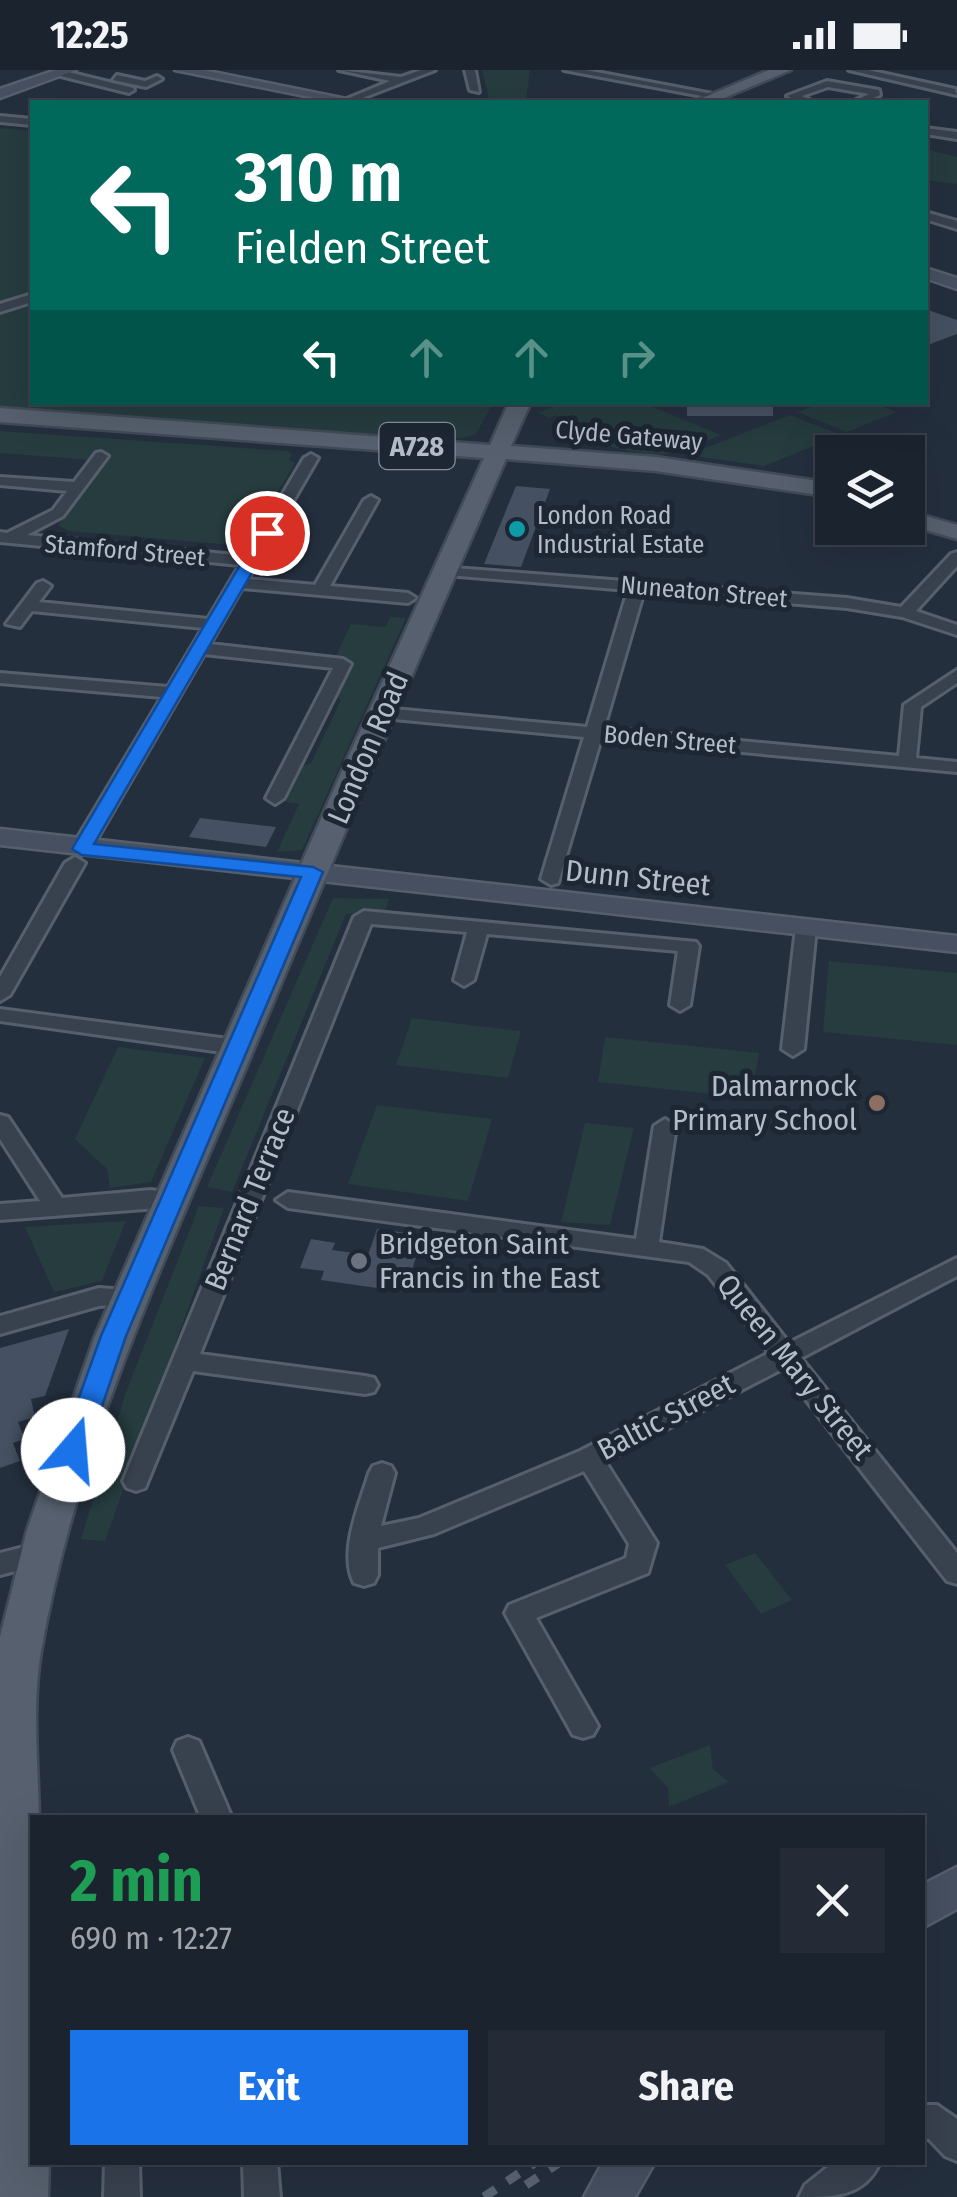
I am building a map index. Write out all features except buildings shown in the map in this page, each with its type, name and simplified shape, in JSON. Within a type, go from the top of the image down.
[{"type":"main road","points":[[182,70],[340,100]]},
{"type":"main road","points":[[707,100],[783,70]]},
{"type":"main road","points":[[742,87],[798,70]]},
{"type":"main road","points":[[0,94],[65,72]]},
{"type":"main road","points":[[928,274],[957,284]]},
{"type":"main road","name":"London Road","points":[[21,2197],[24,2123],[8,1978],[14,1708],[18,1654],[44,1553],[80,1425],[130,1297],[383,712],[423,584],[519,405]]},
{"type":"main road","name":"Clyde Gateway","points":[[0,415],[494,456],[671,475],[815,497]]},
{"type":"main road","name":"Clyde Gateway","points":[[0,425],[685,467],[815,487]]},
{"type":"main road","points":[[925,511],[957,519]]},
{"type":"main road","points":[[925,523],[957,532]]},
{"type":"main road","name":"Dunn Street","points":[[0,837],[78,856],[313,872],[957,944]]},
{"type":"main road","points":[[925,1907],[957,1886]]},
{"type":"main road","points":[[607,2197],[630,2165]]},
{"type":"street","points":[[344,70],[400,80]]},
{"type":"street","points":[[355,100],[430,70]]},
{"type":"street","points":[[470,70],[477,97]]},
{"type":"street","points":[[573,70],[718,96]]},
{"type":"street","points":[[629,80],[658,70]]},
{"type":"street","points":[[850,70],[953,93]]},
{"type":"street","points":[[65,72],[129,90]]},
{"type":"street","points":[[98,81],[124,72]]},
{"type":"street","points":[[110,77],[146,84],[158,79]]},
{"type":"street","points":[[803,100],[792,96],[837,84],[875,92],[875,96],[864,100]]},
{"type":"street","points":[[928,103],[953,93]]},
{"type":"street","points":[[1,119],[30,122]]},
{"type":"street","points":[[928,132],[955,137]]},
{"type":"street","points":[[928,207],[941,206]]},
{"type":"street","points":[[928,216],[956,224]]},
{"type":"street","points":[[0,308],[30,299]]},
{"type":"street","points":[[3,538],[58,514],[101,456]]},
{"type":"street","points":[[0,995],[310,458]]},
{"type":"street","points":[[0,481],[78,487]]},
{"type":"street","points":[[320,590],[371,500]]},
{"type":"street","name":"Stamford Street","points":[[3,538],[251,561]]},
{"type":"street","points":[[904,613],[957,557]]},
{"type":"street","name":"Nuneaton Street","points":[[238,583],[320,590],[423,584],[637,586],[847,603],[904,613],[957,630]]},
{"type":"street","points":[[400,616],[423,584]]},
{"type":"street","points":[[14,624],[43,586]]},
{"type":"street","points":[[551,880],[637,586]]},
{"type":"street","points":[[26,606],[214,624]]},
{"type":"street","points":[[200,648],[343,664],[275,798]]},
{"type":"street","points":[[908,762],[913,705],[957,675]]},
{"type":"street","points":[[0,678],[174,693]]},
{"type":"street","name":"Boden Street","points":[[383,712],[957,767]]},
{"type":"street","points":[[656,942],[664,913]]},
{"type":"street","name":"Dunn Street","points":[[364,917],[689,946],[680,1006]]},
{"type":"street","name":"Bernard Terrace","points":[[136,1482],[364,917]]},
{"type":"street","points":[[464,980],[479,925]]},
{"type":"street","points":[[793,1049],[806,928]]},
{"type":"street","points":[[0,1015],[236,1047]]},
{"type":"street","points":[[0,1122],[55,1206]]},
{"type":"street","points":[[646,1249],[665,1126]]},
{"type":"street","points":[[0,1212],[171,1200]]},
{"type":"street","name":"Queen Mary Street","points":[[288,1200],[695,1255],[717,1268],[957,1572]]},
{"type":"street","name":"Baltic Street","points":[[364,1541],[424,1527],[589,1458],[957,1266]]},
{"type":"street","points":[[0,1325],[99,1296],[130,1297]]},
{"type":"street","points":[[184,1361],[365,1385]]},
{"type":"street","points":[[583,1726],[520,1613],[638,1566],[643,1543],[589,1458]]},
{"type":"street","points":[[364,1575],[364,1541],[382,1473]]},
{"type":"street","points":[[0,1564],[44,1553]]},
{"type":"street","points":[[188,1750],[217,1815]]},
{"type":"street","points":[[925,2122],[937,2122],[957,2144]]},
{"type":"street","points":[[122,2165],[122,2197]]},
{"type":"street","points":[[260,2165],[262,2197]]},
{"type":"street","points":[[817,2197],[859,2165]]},
{"type":"green space","points":[[482,70],[530,70],[526,100],[490,100]]},
{"type":"green space","points":[[0,128],[30,131],[30,405],[492,405],[476,434],[463,438],[362,436],[0,408]]},
{"type":"green space","points":[[928,150],[957,157],[957,184],[928,180]]},
{"type":"green space","points":[[648,405],[721,435],[677,452],[647,454],[597,442],[557,426],[563,423],[556,415],[549,418],[538,413],[552,407]]},
{"type":"green space","points":[[816,405],[878,405],[897,412],[847,432],[797,412]]},
{"type":"green space","points":[[790,415],[841,435],[815,435],[815,445],[764,466],[687,455]]},
{"type":"green space","points":[[0,431],[288,451],[292,454],[289,460],[295,463],[245,546],[68,531],[58,525],[111,456],[96,455],[92,460],[0,453]]},
{"type":"green space","points":[[390,617],[406,618],[302,850],[277,852],[299,804],[286,802],[303,766],[311,763],[341,700],[337,696],[351,666],[336,656],[351,624],[386,627]]},
{"type":"green space","points":[[333,898],[389,899],[385,912],[346,914],[232,1192],[207,1187]]},
{"type":"green space","points":[[829,961],[957,973],[957,1045],[823,1032]]},
{"type":"green space","points":[[412,1018],[521,1031],[508,1078],[396,1065]]},
{"type":"green space","points":[[605,1037],[759,1053],[751,1098],[598,1082]]},
{"type":"green space","points":[[118,1047],[205,1058],[151,1182],[110,1188],[107,1169],[75,1139]]},
{"type":"green space","points":[[377,1105],[492,1119],[468,1201],[348,1184]]},
{"type":"green space","points":[[585,1123],[634,1128],[610,1225],[561,1222]]},
{"type":"green space","points":[[199,1206],[224,1208],[105,1541],[81,1539],[126,1392]]},
{"type":"green space","points":[[126,1221],[102,1281],[54,1292],[25,1227]]},
{"type":"green space","points":[[755,1553],[792,1600],[761,1614],[725,1565]]},
{"type":"green space","points":[[710,1745],[713,1769],[729,1782],[669,1807],[668,1788],[650,1768]]},
{"type":"railway","points":[[484,2197],[532,2165]]},
{"type":"railway","points":[[526,2185],[556,2165]]},
{"type":"place","name":"London Road Industrial Estate","points":[[517,529]]},
{"type":"place","name":"Dalmarnock Primary School","points":[[877,1103]]},
{"type":"place","name":"Bridgeton Saint Francis in the East","points":[[359,1261]]},
{"type":"route","points":[[73,1450],[114,1336],[313,872],[82,849],[267,533]]}]
